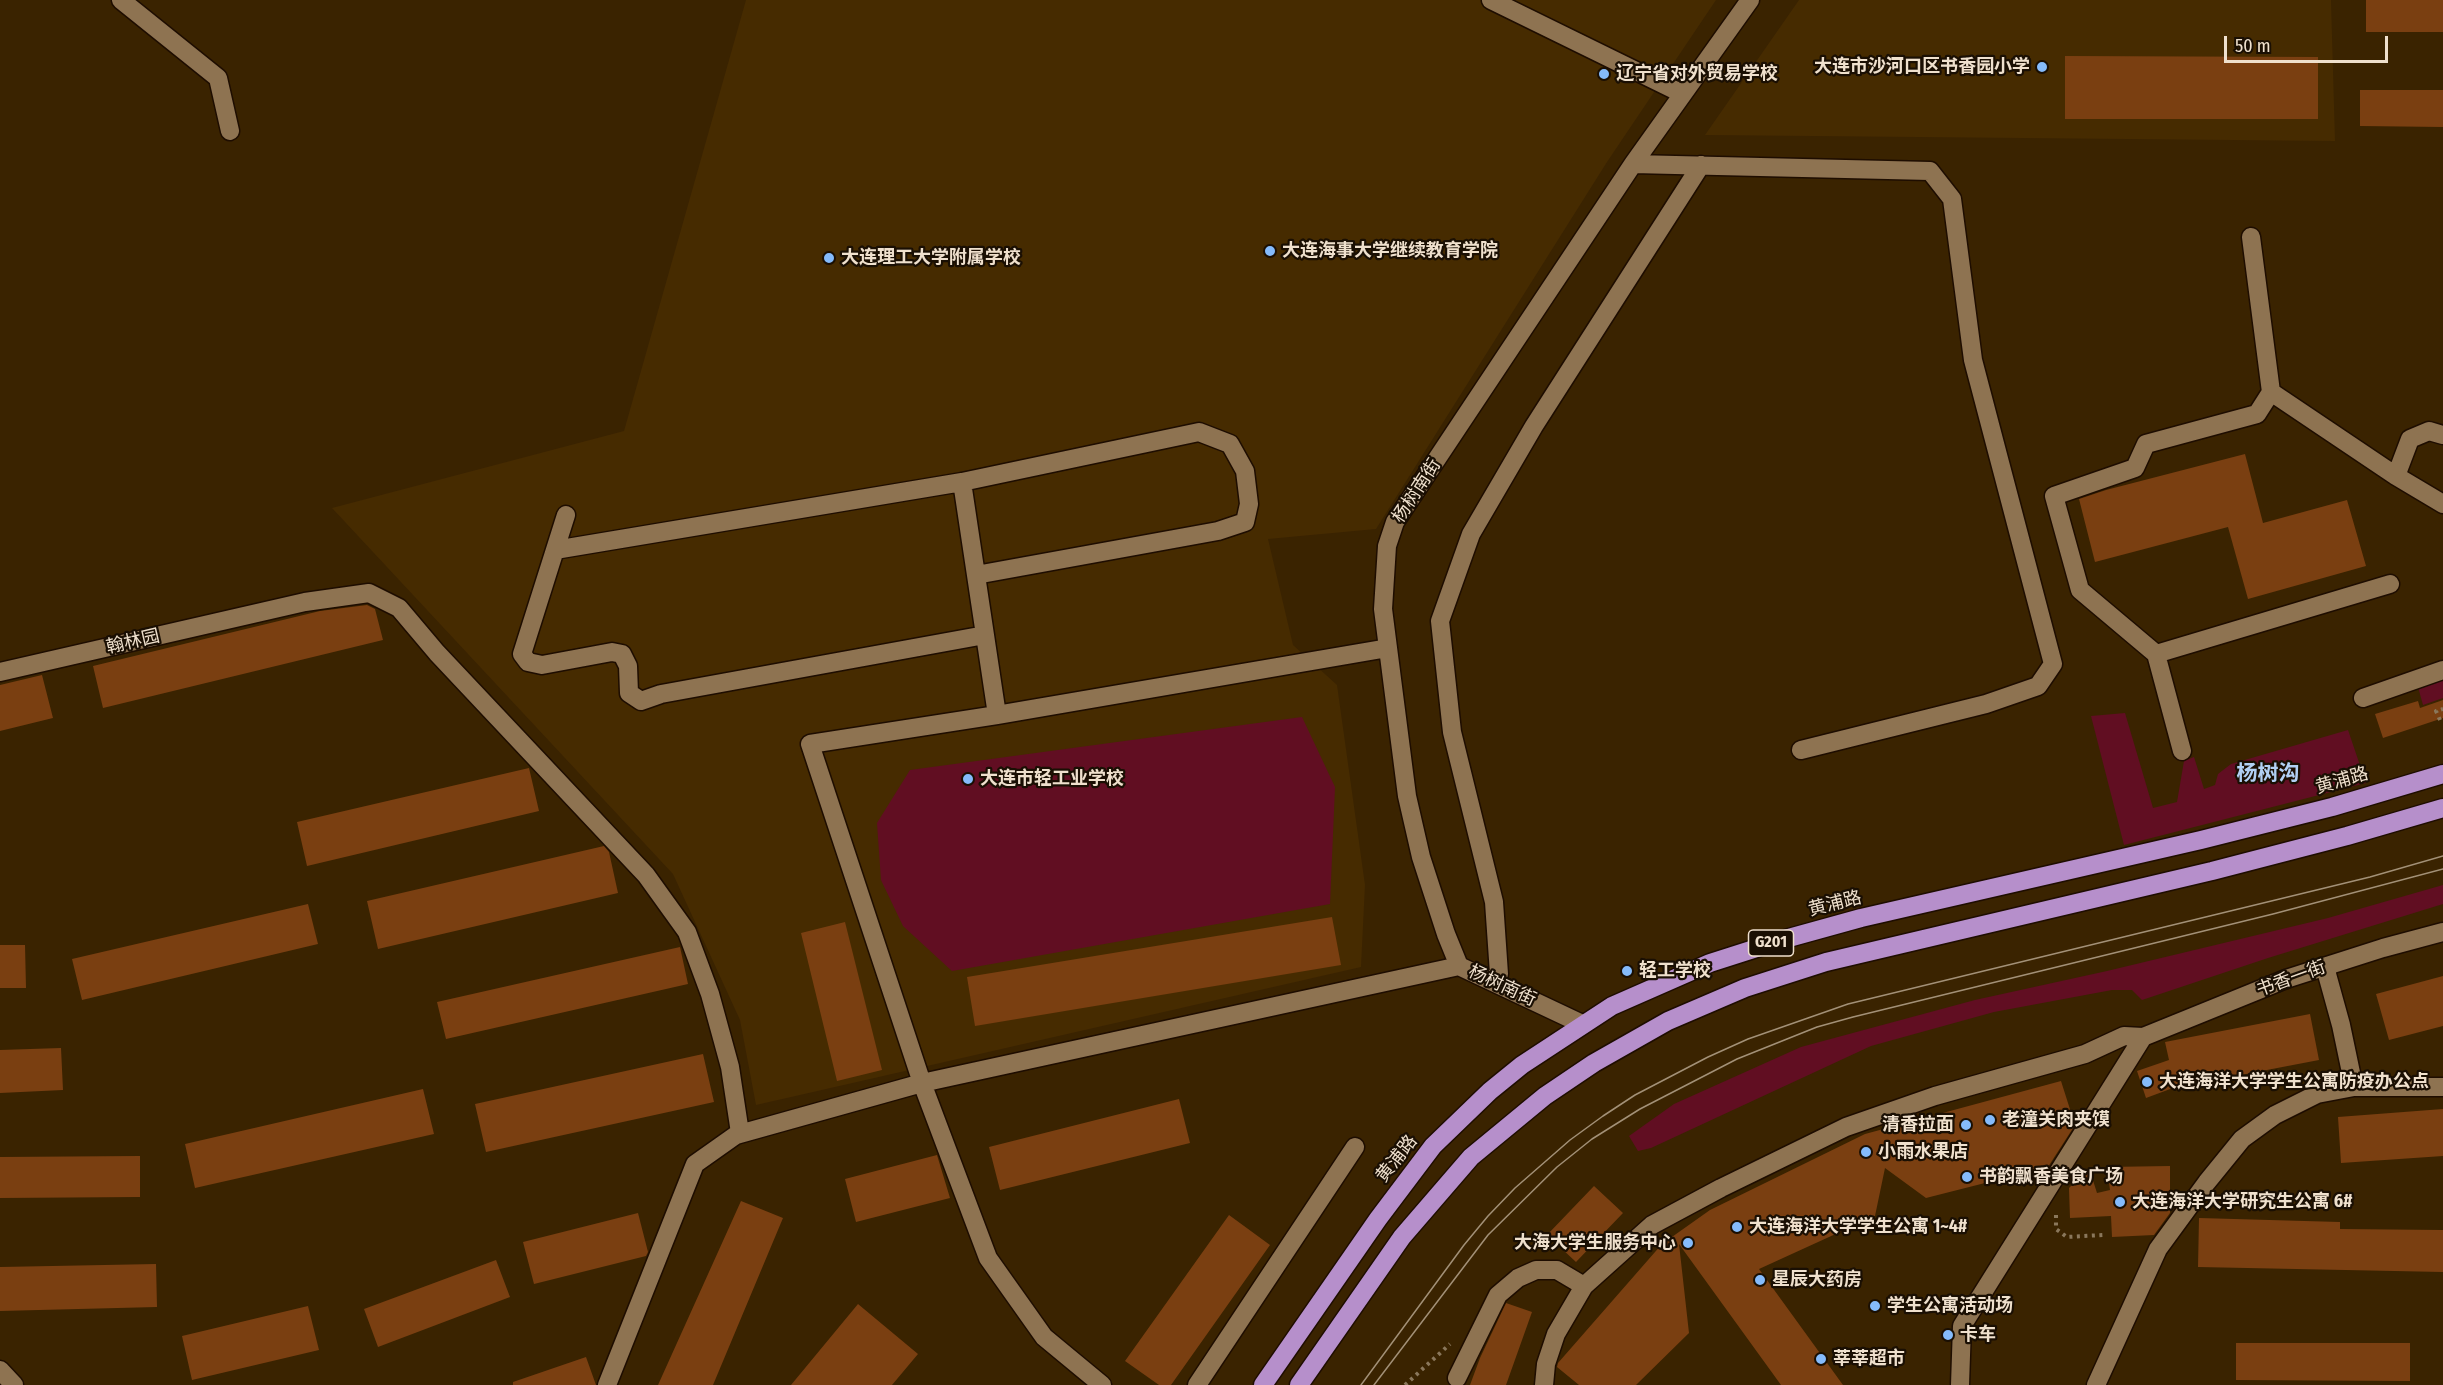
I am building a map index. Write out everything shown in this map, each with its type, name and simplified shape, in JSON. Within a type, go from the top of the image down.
[{"type":"highway","name":"黄浦路","points":[[1263,1385],[1378,1219],[1433,1146],[1498,1084],[1522,1065],[1612,1006],[1710,963],[1785,939],[2332,807],[2443,774]]},
{"type":"highway","name":"G201","points":[[1299,1385],[1402,1237],[1471,1157],[1545,1096],[1594,1063],[1668,1021],[1745,988],[1826,962],[2212,871],[2443,808]]},
{"type":"street","points":[[121,0],[218,78],[230,131]]},
{"type":"street","points":[[1491,0],[1683,94]]},
{"type":"street","name":"杨树南街","points":[[1582,1024],[1459,966],[1421,857],[1409,807],[1383,609],[1387,546],[1395,522],[1633,164],[1750,0]]},
{"type":"street","points":[[1633,164],[1930,171],[1952,199],[1973,360],[2053,664],[2038,686],[1986,704],[1801,750]]},
{"type":"street","points":[[1499,974],[1494,902],[1452,732],[1440,621],[1471,534],[1534,426],[1701,165]]},
{"type":"street","points":[[2182,751],[2156,654],[2080,590],[2054,496],[2135,468],[2146,444],[2257,414],[2271,392],[2251,237]]},
{"type":"street","points":[[2271,392],[2396,476],[2443,504]]},
{"type":"street","points":[[2396,476],[2410,439],[2429,431],[2443,435]]},
{"type":"street","points":[[555,550],[962,482],[1199,432],[1230,444],[1245,471],[1249,504],[1245,522],[1218,531],[976,575]]},
{"type":"street","points":[[962,482],[997,716]]},
{"type":"street","points":[[566,515],[522,654],[528,662],[542,665],[612,652],[622,654],[628,666],[629,693],[641,701],[661,694],[985,635]]},
{"type":"street","points":[[2156,654],[2390,584]]},
{"type":"street","name":"翰林园","points":[[0,672],[305,602],[369,593],[399,608],[437,653],[646,875],[687,932],[710,994],[730,1067],[740,1133]]},
{"type":"street","points":[[1102,1385],[1044,1337],[988,1258],[922,1083],[810,744],[997,716],[1388,648]]},
{"type":"street","points":[[2363,698],[2443,670]]},
{"type":"street","name":"书香一街","points":[[1544,1385],[1546,1364],[1556,1334],[1584,1286],[1652,1225],[1721,1188],[1846,1127],[1935,1096],[2085,1054],[2124,1036],[2143,1037],[2286,979],[2443,932]]},
{"type":"street","points":[[607,1385],[695,1164],[740,1133],[922,1083],[1459,966]]},
{"type":"street","points":[[2325,967],[2341,1025],[2354,1087]]},
{"type":"street","points":[[1960,1385],[1962,1326],[2143,1037]]},
{"type":"street","points":[[2096,1385],[2158,1249],[2206,1182],[2242,1139],[2275,1115],[2317,1094],[2354,1087],[2443,1087]]},
{"type":"street","points":[[1197,1385],[1354,1147]]},
{"type":"street","points":[[1456,1378],[1498,1295],[1518,1278],[1536,1270],[1557,1270],[1584,1286]]},
{"type":"street","points":[[0,1370],[14,1385]]},
{"type":"path","points":[[2440,720],[2436,711],[2443,709]]},
{"type":"path","points":[[2058,1208],[2056,1229],[2067,1237],[2103,1235]]},
{"type":"shaded area","points":[[746,0],[1716,0],[1607,162],[1376,529],[1268,539],[1293,645],[1337,685],[1365,885],[1361,967],[756,1105],[740,1020],[673,874],[332,508],[624,431]]},
{"type":"shaded area","name":"大连市沙河口区书香园小学","points":[[1799,0],[2331,0],[2335,141],[1705,135]]},
{"type":"shaded area","points":[[2443,680],[2443,698],[2423,705],[2418,687]]},
{"type":"shaded area","points":[[2125,713],[2153,808],[2177,802],[2184,761],[2194,757],[2204,789],[2215,785],[2218,774],[2231,764],[2348,730],[2366,783],[2124,845],[2091,716]]},
{"type":"shaded area","points":[[1302,717],[1335,787],[1330,904],[952,971],[903,926],[881,880],[877,823],[910,770]]},
{"type":"shaded area","points":[[2443,885],[2443,904],[2142,1000],[2132,990],[2112,990],[1994,1012],[1871,1046],[1651,1148],[1638,1151],[1629,1136],[1674,1104],[1801,1047],[1975,1000],[2328,918]]},
{"type":"building","points":[[2366,0],[2443,0],[2443,32],[2366,32]]},
{"type":"building","points":[[2065,56],[2318,57],[2318,119],[2065,119]]},
{"type":"building","points":[[2360,90],[2443,90],[2443,127],[2360,126]]},
{"type":"building","points":[[2245,454],[2263,523],[2347,500],[2366,566],[2248,599],[2228,527],[2095,562],[2079,499]]},
{"type":"building","points":[[367,605],[375,609],[383,640],[103,708],[93,666],[320,611]]},
{"type":"building","points":[[42,675],[53,718],[0,731],[0,685]]},
{"type":"building","points":[[2443,700],[2443,718],[2383,738],[2375,714],[2418,701],[2420,708]]},
{"type":"building","points":[[529,768],[539,811],[307,866],[297,822]]},
{"type":"building","points":[[604,846],[609,852],[618,893],[378,949],[367,901]]},
{"type":"building","points":[[308,904],[318,944],[82,1000],[72,959]]},
{"type":"building","points":[[1332,917],[1341,965],[975,1026],[967,977]]},
{"type":"building","points":[[845,922],[882,1070],[837,1081],[801,933]]},
{"type":"building","points":[[0,945],[25,945],[26,988],[0,988]]},
{"type":"building","points":[[680,947],[688,984],[446,1039],[437,1002]]},
{"type":"building","points":[[2443,976],[2443,1026],[2389,1040],[2376,994]]},
{"type":"building","points":[[2310,1014],[2319,1060],[2173,1088],[2146,1098],[2137,1071],[2169,1060],[2165,1042]]},
{"type":"building","points":[[61,1048],[63,1090],[0,1093],[0,1050]]},
{"type":"building","points":[[703,1054],[714,1102],[486,1152],[475,1104]]},
{"type":"building","name":"大连海洋大学学生公寓 1~4#","points":[[2061,1081],[2075,1125],[2048,1167],[1926,1198],[1885,1168],[1875,1216],[1759,1269],[1843,1385],[1781,1385],[1679,1244],[1689,1333],[1636,1385],[1579,1385],[1557,1367],[1558,1363],[1662,1244],[1710,1210],[1865,1134]]},
{"type":"building","points":[[423,1089],[434,1134],[195,1188],[185,1144]]},
{"type":"building","points":[[1179,1099],[1190,1143],[1000,1190],[989,1147]]},
{"type":"building","points":[[2443,1109],[2443,1156],[2341,1163],[2338,1117]]},
{"type":"building","points":[[937,1155],[950,1198],[856,1222],[845,1179]]},
{"type":"building","points":[[140,1156],[140,1197],[0,1198],[0,1157]]},
{"type":"building","name":"大连海洋大学研究生公寓 6#","points":[[2170,1166],[2170,1213],[2154,1235],[2112,1237],[2111,1216],[2070,1218],[2069,1188],[2089,1168],[2097,1193],[2110,1190],[2107,1167]]},
{"type":"building","points":[[1594,1186],[1623,1213],[1576,1262],[1547,1235]]},
{"type":"building","points":[[741,1201],[783,1218],[713,1385],[658,1385]]},
{"type":"building","points":[[638,1213],[648,1252],[646,1256],[534,1284],[523,1242]]},
{"type":"building","points":[[1229,1215],[1270,1245],[1171,1385],[1159,1385],[1125,1361]]},
{"type":"building","points":[[2199,1218],[2340,1222],[2340,1229],[2443,1230],[2443,1272],[2198,1267]]},
{"type":"building","points":[[496,1260],[510,1297],[378,1347],[364,1309]]},
{"type":"building","points":[[156,1264],[157,1307],[0,1311],[0,1267]]},
{"type":"building","points":[[1506,1303],[1532,1312],[1506,1385],[1470,1385],[1480,1358]]},
{"type":"building","points":[[858,1304],[918,1354],[892,1385],[791,1385]]},
{"type":"building","points":[[308,1306],[319,1350],[192,1380],[182,1336]]},
{"type":"building","points":[[2236,1343],[2410,1343],[2410,1381],[2236,1380]]},
{"type":"building","points":[[586,1357],[596,1385],[513,1385],[513,1382]]},
{"type":"tram line","points":[[1361,1385],[1464,1245],[1515,1188],[1570,1140],[1603,1116],[1635,1095],[1708,1057],[1748,1039],[1848,1004],[2370,877],[2443,856]]},
{"type":"tram line","points":[[1374,1385],[1488,1235],[1557,1167],[1592,1139],[1640,1109],[1737,1059],[1817,1027],[1853,1017],[2273,914],[2443,869]]},
{"type":"place","name":"大连市沙河口区书香园小学","points":[[2042,67]]},
{"type":"place","name":"辽宁省对外贸易学校","points":[[1604,74]]},
{"type":"place","name":"大连海事大学继续教育学院","points":[[1270,251]]},
{"type":"place","name":"大连理工大学附属学校","points":[[829,258]]},
{"type":"place","name":"大连市轻工业学校","points":[[968,779]]},
{"type":"place","name":"轻工学校","points":[[1627,971]]},
{"type":"place","name":"大连海洋大学学生公寓防疫办公点","points":[[2147,1082]]},
{"type":"place","name":"老潼关肉夹馍","points":[[1990,1120]]},
{"type":"place","name":"清香拉面","points":[[1966,1125]]},
{"type":"place","name":"小雨水果店","points":[[1866,1152]]},
{"type":"place","name":"书韵飘香美食广场","points":[[1967,1177]]},
{"type":"place","name":"大连海洋大学研究生公寓 6#","points":[[2120,1202]]},
{"type":"place","name":"大连海洋大学学生公寓 1~4#","points":[[1737,1227]]},
{"type":"place","name":"大海大学生服务中心","points":[[1688,1243]]},
{"type":"place","name":"星辰大药房","points":[[1760,1280]]},
{"type":"place","name":"学生公寓活动场","points":[[1875,1306]]},
{"type":"place","name":"卡车","points":[[1948,1335]]},
{"type":"place","name":"莘莘超市","points":[[1821,1359]]},
{"type":"district","name":"杨树沟","points":[[2268,774]]}]
